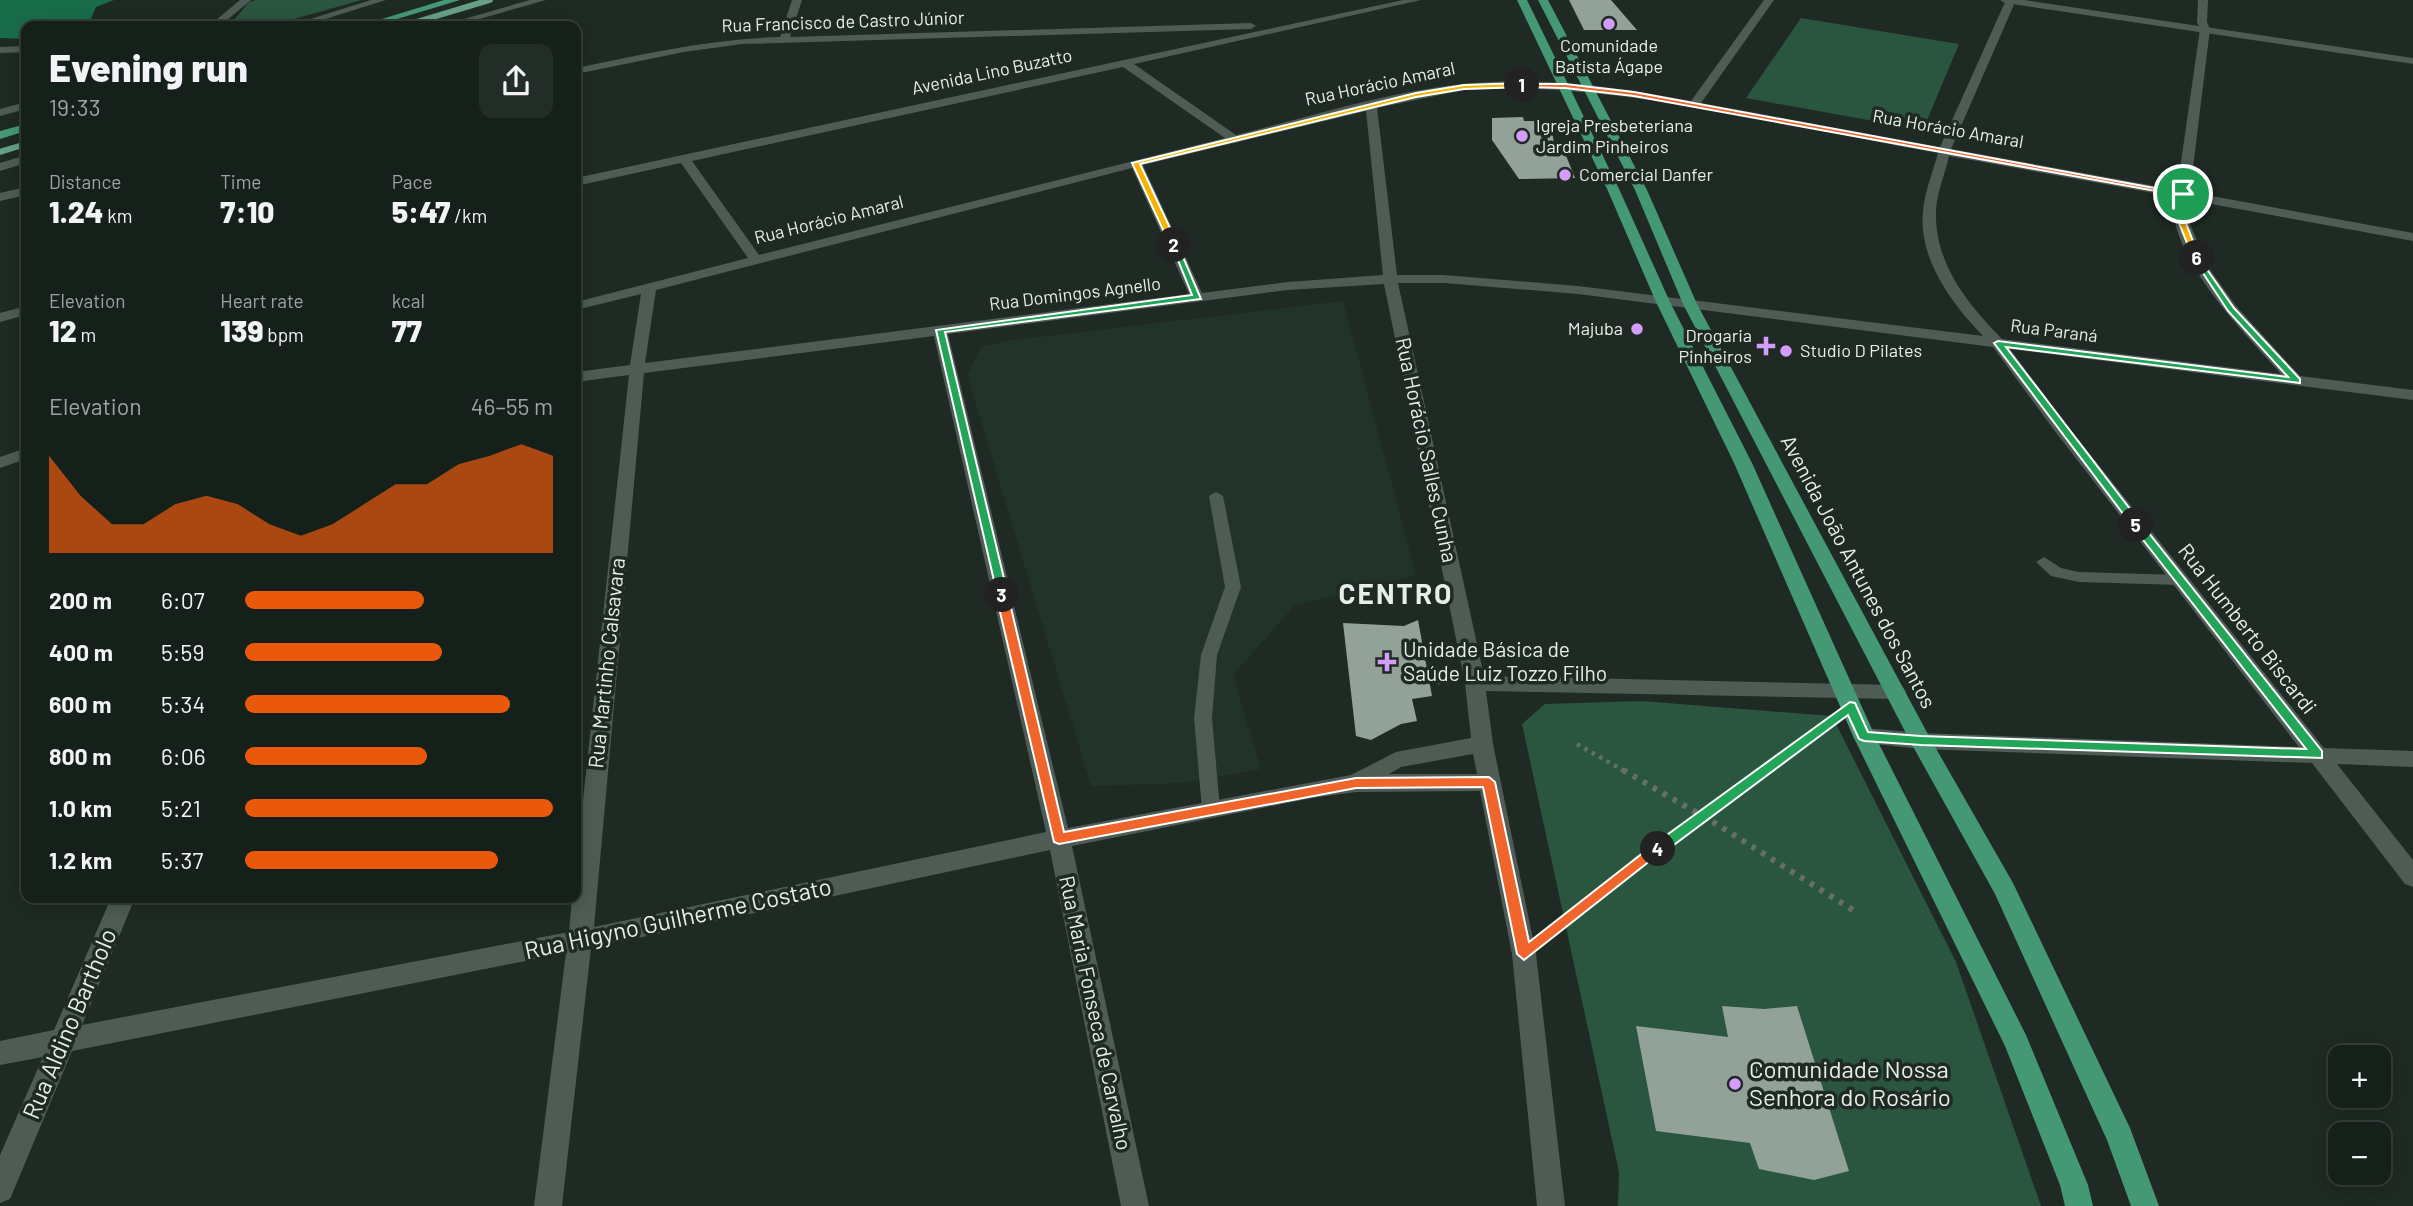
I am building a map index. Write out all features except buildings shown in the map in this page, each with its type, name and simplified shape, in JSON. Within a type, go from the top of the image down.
[{"type":"main road","points":[[381,21],[454,0]]},
{"type":"main road","points":[[1522,0],[1565,86],[1663,302],[1742,463],[1864,736],[2017,1043],[2074,1185],[2079,1206]]},
{"type":"main road","name":"Avenida João Antunes dos Santos","points":[[1544,0],[1587,89],[1641,190],[1690,304],[1921,741],[2005,890],[2120,1137],[2145,1206]]},
{"type":"main road","points":[[0,135],[21,129]]},
{"type":"street","points":[[220,21],[246,0]]},
{"type":"street","points":[[310,21],[381,0]]},
{"type":"street","points":[[463,21],[541,0]]},
{"type":"street","points":[[784,39],[797,0]]},
{"type":"street","name":"Avenida Lino Buzatto","points":[[581,181],[1281,27],[1416,0]]},
{"type":"street","points":[[1694,105],[1769,0]]},
{"type":"street","points":[[2005,0],[2413,55]]},
{"type":"street","name":"Rua Humberto Biscardi","points":[[2011,0],[1945,149],[1929,212],[1932,243],[1944,274],[1964,307],[1998,343],[2060,427],[2413,877]]},
{"type":"street","points":[[2053,0],[2413,61]]},
{"type":"street","points":[[2203,0],[2204,25],[2180,218],[2201,267],[2231,309],[2296,381]]},
{"type":"street","name":"Rua Francisco de Castro Júnior","points":[[581,70],[684,49],[784,39],[1281,27]]},
{"type":"street","name":"Rua Francisco de Castro Júnior","points":[[1198,28],[1234,38]]},
{"type":"street","points":[[0,50],[21,49]]},
{"type":"street","points":[[1125,63],[1234,139]]},
{"type":"street","name":"Rua Horácio Amaral","points":[[581,305],[1136,163],[1464,87],[1565,86],[1694,105],[2413,237]]},
{"type":"street","points":[[0,113],[21,107]]},
{"type":"street","name":"Rua Horácio Salles Cunha","points":[[1371,107],[1390,279],[1475,683],[1482,744],[1524,954],[1551,1206]]},
{"type":"street","points":[[684,158],[757,260]]},
{"type":"street","points":[[0,167],[21,161]]},
{"type":"street","points":[[1136,163],[1198,297]]},
{"type":"street","points":[[0,197],[21,192]]},
{"type":"street","name":"Rua Domingos Agnello","points":[[581,376],[1288,286],[1390,279],[1469,281],[1690,304]]},
{"type":"street","name":"Rua Martinho Calsavara","points":[[548,1206],[580,940],[637,368],[649,287]]},
{"type":"street","name":"Rua Paraná","points":[[1690,304],[2413,395]]},
{"type":"street","points":[[0,318],[21,312]]},
{"type":"street","name":"Rua Maria Fonseca de Carvalho","points":[[940,330],[1059,838],[1135,1206]]},
{"type":"street","points":[[0,463],[21,455]]},
{"type":"street","points":[[1475,683],[1847,699],[1896,692]]},
{"type":"street","points":[[1864,736],[1921,741],[2413,759]]},
{"type":"street","name":"Rua Higyno Guilherme Costato","points":[[1356,783],[1396,760],[1482,744]]},
{"type":"street","name":"Rua Higyno Guilherme Costato","points":[[0,1053],[580,940],[1059,838],[1211,809],[1356,783],[1489,782]]},
{"type":"street","name":"Rua Aldino Bartholo","points":[[0,1189],[121,903]]},
{"type":"lane","points":[[1211,809],[1203,718],[1209,656],[1233,587],[1216,496]]},
{"type":"lane","points":[[2044,562],[2056,572],[2079,577],[2180,580]]},
{"type":"path","points":[[1524,954],[1847,699]]},
{"type":"path","points":[[1577,744],[1701,815],[1856,912]]},
{"type":"shaded area","points":[[1343,301],[1416,575],[1295,605],[1233,675],[1261,769],[1183,783],[1091,786],[969,381],[968,375],[975,358],[981,347],[1006,341]]},
{"type":"green space","points":[[0,0],[114,0],[96,7],[90,21],[21,21],[21,39],[0,38]]},
{"type":"green space","points":[[362,0],[287,21],[233,21],[249,2]]},
{"type":"green space","points":[[1801,18],[1959,44],[1923,130],[1746,98]]},
{"type":"green space","points":[[1642,701],[1832,716],[1956,962],[2041,1206],[1618,1206],[1619,1172],[1522,724],[1545,704]]},
{"type":"waterway","points":[[420,21],[490,0]]},
{"type":"waterway","points":[[0,152],[21,146]]},
{"type":"place","name":"Comunidade Batista Ágape","points":[[1609,24]]},
{"type":"place","name":"Igreja Presbeteriana Jardim Pinheiros","points":[[1522,136]]},
{"type":"place","name":"Comercial Danfer","points":[[1565,175]]},
{"type":"place","name":"Majuba","points":[[1637,329]]},
{"type":"place","name":"Drogaria Pinheiros","points":[[1766,346]]},
{"type":"place","name":"Studio D Pilates","points":[[1786,351]]},
{"type":"place","name":"Unidade Básica de Saúde Luiz Tozzo Filho","points":[[1387,662]]},
{"type":"place","name":"Comunidade Nossa Senhora do Rosário","points":[[1735,1084]]},
{"type":"district","name":"CENTRO","points":[[1396,594]]},
{"type":"route","points":[[1565,86],[1634,94],[2183,194],[2180,218],[2201,267],[2231,309],[2296,381],[1998,343],[2060,427],[2318,754],[1921,741],[1864,736],[1850,706],[1701,815],[1524,954],[1489,782],[1356,783],[1312,789],[1059,838],[940,330],[1198,297],[1136,163],[1416,95],[1464,87],[1565,86]]}]
